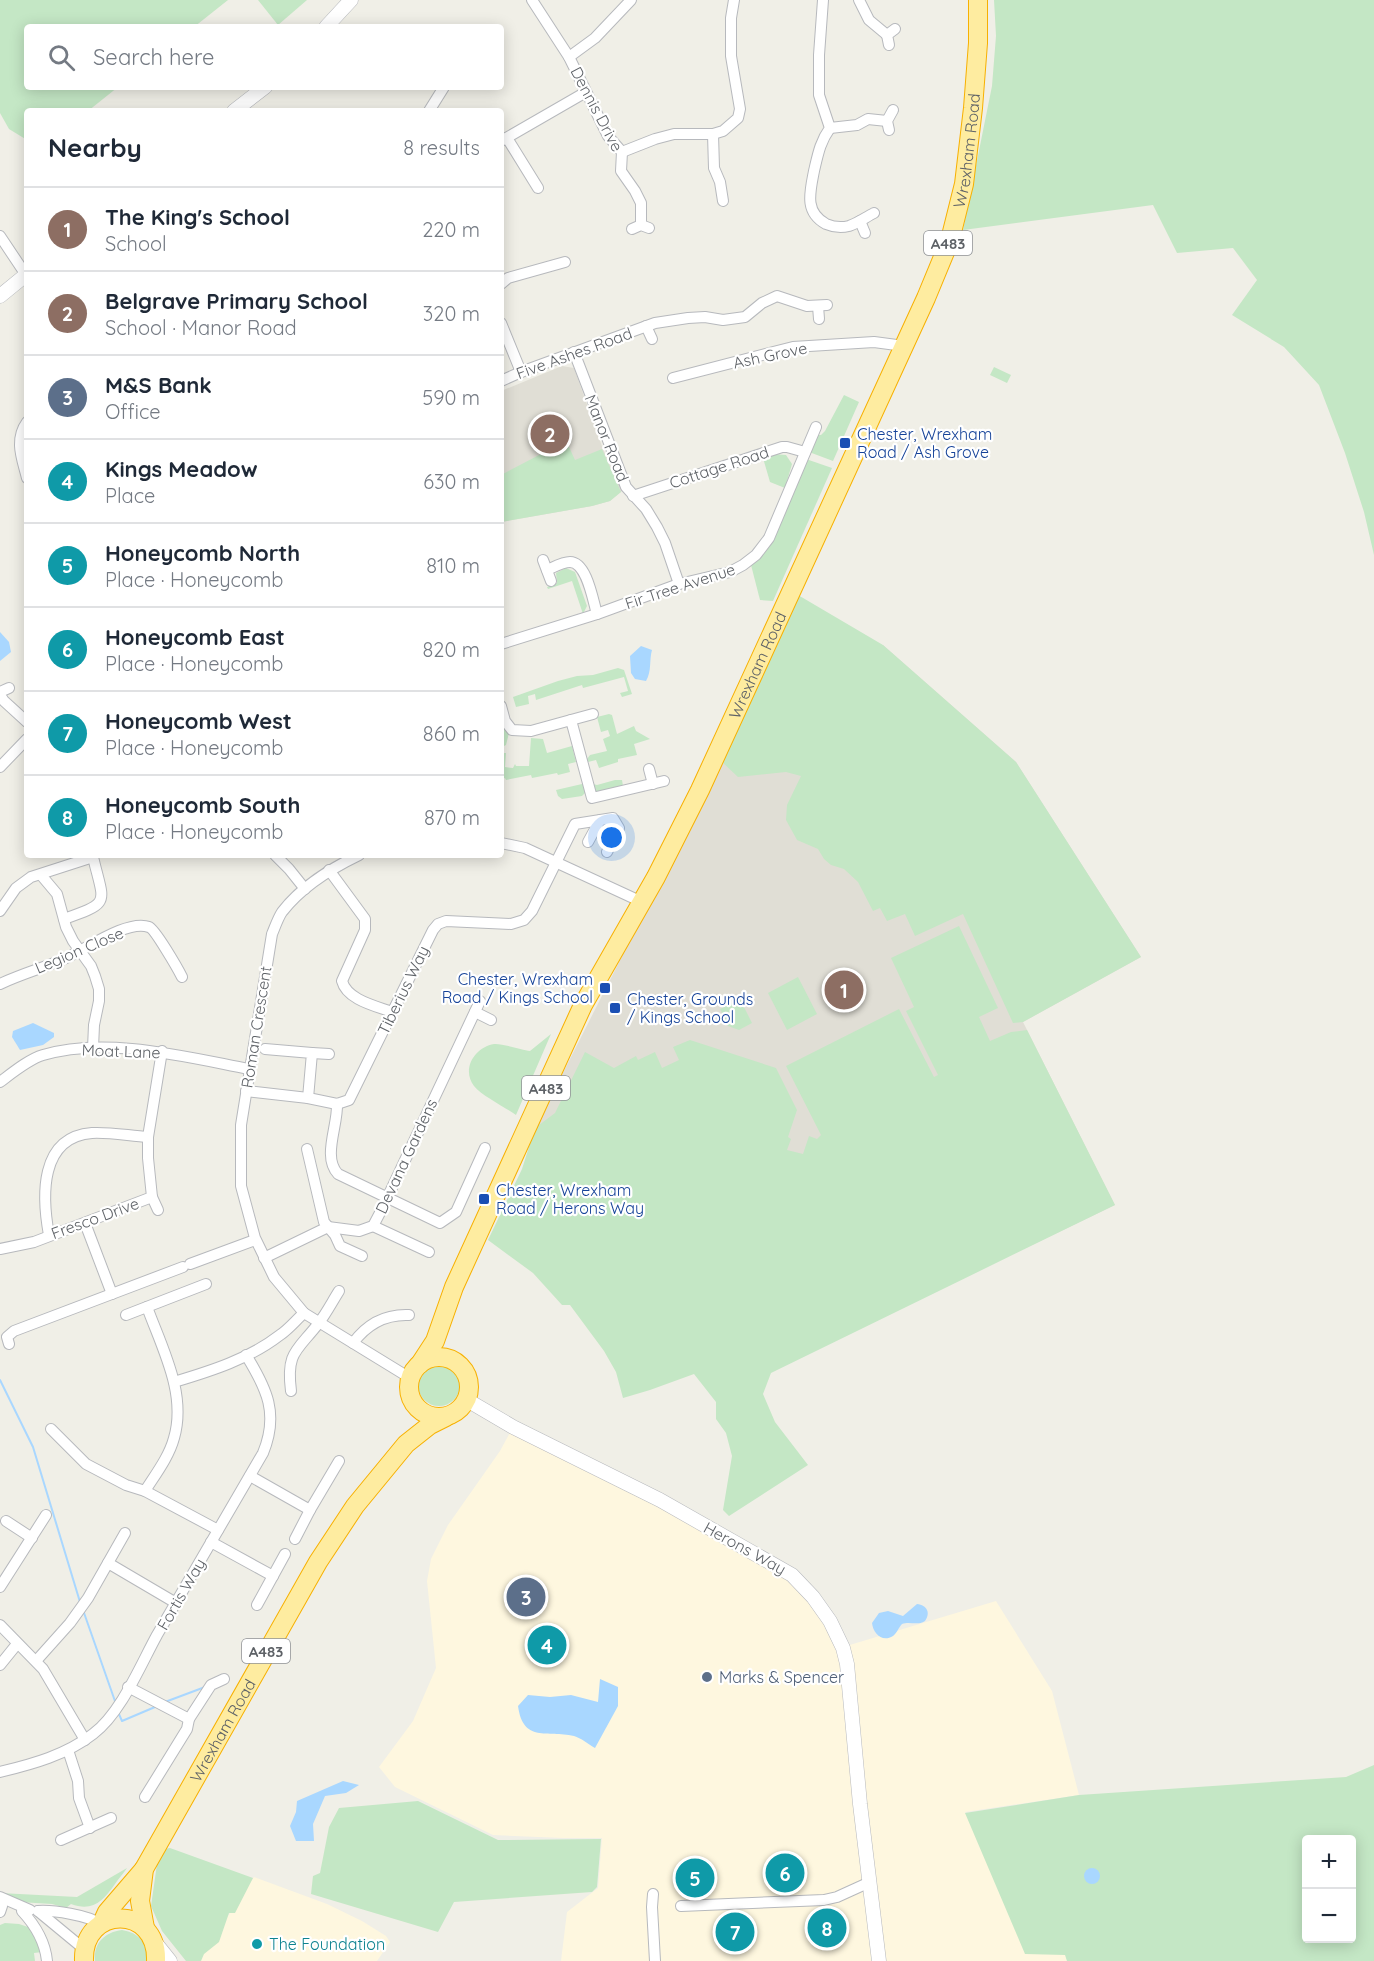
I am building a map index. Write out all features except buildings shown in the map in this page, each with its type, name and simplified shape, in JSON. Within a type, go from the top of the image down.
[{"type":"highway","name":"Wrexham Road","points":[[415,1371],[435,1341],[454,1287],[583,1005],[642,902],[704,781],[904,346],[950,240],[964,184],[973,108],[978,43],[978,0]]},
{"type":"highway","name":"Wrexham Road","points":[[448,1304],[447,1331],[456,1362]]},
{"type":"highway","points":[[415,1371],[438,1357],[456,1362]]},
{"type":"highway","name":"A483","points":[[446,1417],[461,1408],[469,1392],[467,1375],[456,1362]]},
{"type":"highway","name":"A483","points":[[414,1404],[409,1387],[415,1371]]},
{"type":"highway","name":"Wrexham Road","points":[[406,1444],[414,1414],[414,1404]]},
{"type":"highway","points":[[414,1404],[428,1415],[437,1418],[446,1417]]},
{"type":"highway","name":"Wrexham Road","points":[[82,1955],[92,1931],[101,1924],[107,1912],[144,1869],[318,1562],[355,1506],[406,1444],[430,1425],[446,1417]]},
{"type":"highway","name":"Wrexham Road","points":[[144,1869],[140,1906],[156,1961]]},
{"type":"highway","points":[[101,1924],[110,1920],[126,1919],[150,1934]]},
{"type":"street","points":[[329,24],[351,0]]},
{"type":"street","name":"Dennis Drive","points":[[532,0],[569,57],[608,136],[622,152],[621,171],[635,190],[641,203],[641,227]]},
{"type":"street","points":[[569,57],[595,38],[631,0]]},
{"type":"street","points":[[622,152],[674,134],[713,134],[723,131],[738,118],[740,109],[731,56],[731,18],[734,0]]},
{"type":"street","points":[[823,0],[819,95],[830,128]]},
{"type":"street","points":[[859,0],[869,20],[891,36]]},
{"type":"street","points":[[238,108],[261,90]]},
{"type":"street","points":[[431,108],[442,90]]},
{"type":"street","points":[[532,186],[504,139],[586,92]]},
{"type":"street","points":[[874,213],[860,221],[840,227],[830,225],[815,217],[809,196],[817,153],[821,141],[830,128],[857,125],[868,119],[888,126],[893,110]]},
{"type":"street","points":[[713,134],[714,168],[720,182],[724,203]]},
{"type":"street","points":[[860,221],[866,233]]},
{"type":"street","points":[[0,236],[24,271]]},
{"type":"street","points":[[504,281],[508,278],[562,263],[564,275]]},
{"type":"street","points":[[0,296],[24,276]]},
{"type":"street","name":"Five Ashes Road","points":[[504,380],[646,326],[688,318],[733,320],[745,317],[762,303],[777,296],[807,306],[823,306],[819,319]]},
{"type":"street","name":"Five Ashes Road","points":[[646,326],[652,339]]},
{"type":"street","points":[[504,330],[521,372]]},
{"type":"street","name":"Ash Grove","points":[[673,378],[792,347],[874,342],[904,346]]},
{"type":"street","name":"Manor Road","points":[[574,352],[626,487],[646,508],[657,526],[679,584]]},
{"type":"street","name":"Fir Tree Avenue","points":[[504,643],[597,614],[679,584],[730,572],[756,555],[770,538],[815,427]]},
{"type":"street","points":[[24,428],[20,436],[19,448],[24,467]]},
{"type":"street","name":"Cottage Road","points":[[633,496],[772,449],[787,447],[805,452]]},
{"type":"street","points":[[552,581],[545,565],[569,562],[577,564],[584,571],[597,614]]},
{"type":"street","points":[[3,692],[4,701],[24,719]]},
{"type":"street","points":[[504,717],[512,730],[531,731],[593,714]]},
{"type":"street","points":[[571,720],[587,799],[664,781]]},
{"type":"street","points":[[1,765],[24,742]]},
{"type":"street","points":[[649,769],[653,784]]},
{"type":"street","points":[[556,863],[575,824],[613,818],[619,828],[607,852]]},
{"type":"street","points":[[588,842],[600,820]]},
{"type":"street","points":[[504,844],[525,848],[642,902]]},
{"type":"street","points":[[0,910],[16,888],[31,877],[90,858]]},
{"type":"street","points":[[64,920],[95,908],[100,903],[102,896],[93,858]]},
{"type":"street","points":[[278,858],[305,890]]},
{"type":"street","name":"Roman Crescent","points":[[353,858],[328,870],[305,890],[281,913],[272,934],[241,1125],[242,1186],[255,1240],[274,1276],[304,1313],[353,1343],[415,1371]]},
{"type":"street","name":"Tiberius Way","points":[[337,1104],[349,1100],[352,1096],[438,924],[446,921],[511,924],[524,920],[532,911],[556,863]]},
{"type":"street","points":[[328,870],[365,919],[365,930],[342,981],[344,989],[352,995],[392,1012]]},
{"type":"street","points":[[41,875],[57,894],[66,927],[91,966],[99,989],[93,1048]]},
{"type":"street","name":"Legion Close","points":[[0,984],[134,927],[150,927],[160,938],[182,977]]},
{"type":"street","name":"Devana Gardens","points":[[328,1227],[359,1231],[373,1226],[480,1001]]},
{"type":"street","points":[[475,1012],[491,1020]]},
{"type":"street","name":"Moat Lane","points":[[0,1082],[41,1055],[83,1047],[162,1051],[249,1069]]},
{"type":"street","points":[[265,1049],[328,1054]]},
{"type":"street","name":"Fresco Drive","points":[[0,1249],[20,1246],[152,1197],[148,1137],[162,1051]]},
{"type":"street","points":[[308,1098],[312,1053]]},
{"type":"street","points":[[246,1091],[308,1098],[337,1104],[330,1156],[332,1168],[338,1174],[440,1228],[456,1212],[485,1148]]},
{"type":"street","points":[[49,1235],[45,1183],[51,1160],[69,1140],[92,1133],[148,1137]]},
{"type":"street","points":[[307,1149],[324,1222],[335,1235],[340,1246],[362,1256]]},
{"type":"street","points":[[152,1197],[158,1210]]},
{"type":"street","points":[[85,1223],[112,1294]]},
{"type":"street","points":[[373,1226],[429,1252]]},
{"type":"street","points":[[264,1258],[328,1227]]},
{"type":"street","points":[[9,1344],[7,1337],[14,1331],[255,1240]]},
{"type":"street","points":[[126,1315],[206,1284]]},
{"type":"street","points":[[291,1391],[289,1375],[291,1359],[339,1291]]},
{"type":"street","points":[[145,1491],[162,1465],[174,1438],[177,1407],[174,1382],[147,1307]]},
{"type":"street","points":[[174,1382],[210,1371],[246,1356],[280,1335],[304,1313]]},
{"type":"street","points":[[353,1343],[360,1334],[379,1321],[398,1314],[409,1315]]},
{"type":"street","name":"Fortis Way","points":[[0,1772],[68,1750],[85,1740],[110,1717],[124,1696],[263,1453],[269,1438],[270,1408],[266,1392],[246,1356]]},
{"type":"street","name":"Herons Way","points":[[466,1400],[660,1500],[749,1549],[792,1575],[813,1597],[830,1622],[848,1664],[860,1804],[879,1961]]},
{"type":"street","points":[[51,1429],[86,1464],[126,1485],[145,1491],[218,1530]]},
{"type":"street","points":[[295,1539],[339,1461]]},
{"type":"street","points":[[250,1476],[310,1510]]},
{"type":"street","points":[[0,1587],[46,1515]]},
{"type":"street","points":[[6,1521],[32,1538]]},
{"type":"street","points":[[36,1661],[70,1623],[125,1533]]},
{"type":"street","points":[[211,1542],[273,1576]]},
{"type":"street","points":[[256,1605],[285,1554]]},
{"type":"street","points":[[108,1563],[176,1603]]},
{"type":"street","points":[[0,1625],[36,1661],[54,1685],[85,1740]]},
{"type":"street","points":[[0,1665],[17,1644]]},
{"type":"street","points":[[145,1797],[211,1685],[224,1679]]},
{"type":"street","points":[[128,1687],[189,1719]]},
{"type":"street","points":[[68,1750],[78,1781],[79,1798],[90,1828]]},
{"type":"street","points":[[62,1840],[111,1818]]},
{"type":"street","points":[[681,1906],[824,1900],[837,1897],[870,1882]]},
{"type":"street","points":[[653,1894],[655,1961]]},
{"type":"street","points":[[0,1898],[27,1911],[39,1933],[47,1961]]},
{"type":"street","points":[[0,1898],[2,1906],[0,1912]]},
{"type":"street","points":[[82,1955],[38,1911],[56,1911],[93,1919],[101,1924]]},
{"type":"street","points":[[150,1934],[170,1961]]},
{"type":"shaded area","points":[[562,366],[574,368],[603,449],[622,491],[610,501],[592,506],[504,521],[504,390]]},
{"type":"shaded area","points":[[883,645],[1016,762],[1141,957],[1023,1022],[1115,1205],[944,1287],[532,1141],[535,1128],[721,761]]},
{"type":"shaded area","points":[[513,1427],[792,1575],[843,1647],[996,1601],[1052,1691],[1079,1795],[965,1812],[1066,1955],[1067,1961],[561,1961],[567,1912],[598,1888],[602,1838],[493,1835],[395,1787],[379,1767],[413,1721],[436,1668],[427,1581],[431,1559],[448,1525],[500,1451]]},
{"type":"shaded area","points":[[254,1877],[327,1904],[362,1921],[386,1936],[390,1942],[377,1961],[198,1961]]},
{"type":"green space","points":[[0,0],[228,0],[198,24],[24,24],[24,90],[114,90],[92,108],[24,108],[24,138],[9,129],[0,113]]},
{"type":"green space","points":[[258,0],[307,0],[279,24]]},
{"type":"green space","points":[[994,0],[1374,0],[1374,555],[1364,512],[1345,453],[1319,385],[1284,347],[1232,315],[1257,280],[1233,248],[1177,253],[1153,205],[963,230],[992,86],[996,36]]},
{"type":"green space","points":[[994,367],[1011,375],[1007,383],[990,375]]},
{"type":"green space","points":[[844,395],[859,402],[833,461],[809,452],[816,435],[821,435],[825,431]]},
{"type":"green space","points":[[564,436],[575,460],[602,449],[621,492],[610,501],[592,506],[504,521],[504,473],[541,454]]},
{"type":"green space","points":[[773,454],[786,455],[792,464],[785,488],[770,482],[763,458]]},
{"type":"green space","points":[[806,459],[832,468],[773,601],[760,600],[751,565]]},
{"type":"green space","points":[[566,568],[575,572],[587,606],[583,614],[572,581],[548,589],[547,587],[557,583],[556,573]]},
{"type":"green space","points":[[798,595],[883,645],[1016,762],[1141,957],[1023,1022],[1013,1023],[963,914],[915,936],[905,914],[887,921],[880,908],[873,911],[858,882],[844,869],[831,865],[818,849],[797,840],[786,820],[787,805],[801,776],[786,772],[738,777],[721,761]]},
{"type":"green space","points":[[618,668],[624,670],[632,694],[622,697],[620,693],[628,691],[624,677],[583,688],[582,685],[536,700],[535,694],[528,696],[529,704],[516,707],[513,697],[558,681]]},
{"type":"green space","points":[[612,715],[617,734],[634,726],[636,731],[650,739],[634,744],[637,755],[618,759],[618,762],[599,768],[596,760],[588,762],[587,759],[590,755],[607,751],[603,739],[610,736],[608,730],[601,732],[597,717]]},
{"type":"green space","points":[[504,728],[509,733],[504,746]]},
{"type":"green space","points":[[531,738],[543,739],[547,753],[572,746],[576,762],[568,764],[570,772],[532,778],[531,775],[506,780],[505,778],[504,753],[506,753],[505,767],[513,768],[515,764],[516,766],[529,766]]},
{"type":"green space","points":[[622,780],[623,786],[596,792],[593,784]]},
{"type":"green space","points":[[584,782],[586,792],[582,796],[562,799],[558,796],[556,790],[582,784]]},
{"type":"green space","points":[[959,926],[998,1008],[979,1017],[990,1041],[1011,1032],[1027,1030],[1115,1205],[771,1373],[763,1394],[775,1422],[808,1465],[729,1516],[723,1510],[732,1456],[726,1433],[716,1419],[716,1402],[694,1374],[623,1398],[616,1372],[604,1351],[570,1305],[562,1305],[533,1273],[488,1240],[522,1169],[535,1128],[555,1113],[585,1052],[614,1068],[636,1056],[638,1060],[655,1052],[662,1068],[679,1060],[673,1047],[690,1040],[776,1068],[797,1110],[788,1137],[791,1139],[787,1150],[803,1154],[809,1136],[817,1139],[821,1135],[786,1066],[899,1009],[934,1077],[938,1075],[906,1011],[914,1007],[891,958]]},
{"type":"green space","points":[[798,977],[817,1014],[787,1030],[768,993]]},
{"type":"green space","points":[[740,999],[752,1023],[739,1030],[728,1026],[720,1009]]},
{"type":"green space","points":[[551,1034],[516,1115],[474,1086],[470,1079],[470,1066],[481,1049],[497,1044],[530,1051]]},
{"type":"green space","points":[[439,1364],[454,1370],[460,1385],[454,1400],[439,1406],[424,1400],[418,1385],[424,1370]]},
{"type":"green space","points":[[1374,1765],[1374,1961],[1067,1961],[1065,1955],[1025,1954],[965,1813],[1079,1795],[1346,1777]]},
{"type":"green space","points":[[418,1801],[498,1840],[601,1839],[597,1887],[592,1892],[454,1902],[438,1932],[311,1894],[313,1876],[320,1873],[329,1827],[339,1808]]},
{"type":"green space","points":[[170,1848],[253,1878],[235,1913],[229,1913],[219,1942],[204,1954],[201,1961],[186,1961],[162,1931],[151,1906],[159,1850]]},
{"type":"green space","points":[[127,1868],[102,1900],[91,1906],[71,1904],[66,1908],[52,1904],[19,1902],[0,1893],[77,1897]]},
{"type":"green space","points":[[5,1923],[31,1928],[42,1952],[34,1953],[35,1961],[0,1961],[0,1925]]},
{"type":"green space","points":[[122,1930],[138,1936],[146,1949],[147,1961],[95,1961],[96,1949],[101,1939],[110,1933]]},
{"type":"water","points":[[0,632],[9,642],[11,652],[0,661]]},
{"type":"water","points":[[641,646],[652,650],[646,681],[635,679],[631,673],[630,656]]},
{"type":"water","points":[[33,1023],[54,1033],[54,1037],[43,1045],[20,1050],[12,1037],[13,1031]]},
{"type":"water","points":[[917,1604],[927,1610],[928,1615],[925,1621],[902,1624],[889,1638],[882,1638],[874,1630],[872,1623],[879,1613],[888,1611],[903,1616]]},
{"type":"water","points":[[600,1679],[618,1687],[618,1706],[595,1748],[574,1736],[538,1733],[525,1725],[521,1718],[518,1706],[528,1695],[550,1697],[571,1695],[598,1702]]},
{"type":"water","points":[[343,1781],[359,1785],[346,1793],[325,1796],[313,1824],[314,1841],[296,1841],[290,1826],[296,1812],[297,1801]]},
{"type":"water","points":[[1089,1868],[1095,1868],[1100,1876],[1098,1882],[1089,1884],[1084,1879],[1084,1873]]},
{"type":"waterway","points":[[0,1380],[33,1447],[80,1602]]},
{"type":"waterway","points":[[83,1610],[116,1704]]},
{"type":"waterway","points":[[165,1702],[205,1687]]},
{"type":"waterway","points":[[118,1712],[122,1721],[155,1707]]},
{"type":"place","name":"Belgrave Primary School","points":[[550,434]]},
{"type":"place","name":"Chester, Wrexham Road / Ash Grove","points":[[845,443]]},
{"type":"place","name":"Chester, Wrexham Road / Kings School","points":[[605,988]]},
{"type":"place","name":"The King's School","points":[[844,990]]},
{"type":"place","name":"Chester, Grounds / Kings School","points":[[615,1008]]},
{"type":"place","name":"Chester, Wrexham Road / Herons Way","points":[[484,1199]]},
{"type":"place","name":"M&S Bank","points":[[526,1597]]},
{"type":"place","name":"Kings Meadow","points":[[547,1645]]},
{"type":"place","name":"Marks & Spencer","points":[[707,1677]]},
{"type":"place","name":"Honeycomb East","points":[[785,1873]]},
{"type":"place","name":"Honeycomb North","points":[[695,1878]]},
{"type":"place","name":"Honeycomb South","points":[[827,1928]]},
{"type":"place","name":"Honeycomb West","points":[[735,1932]]},
{"type":"place","name":"The Foundation","points":[[257,1944]]}]
